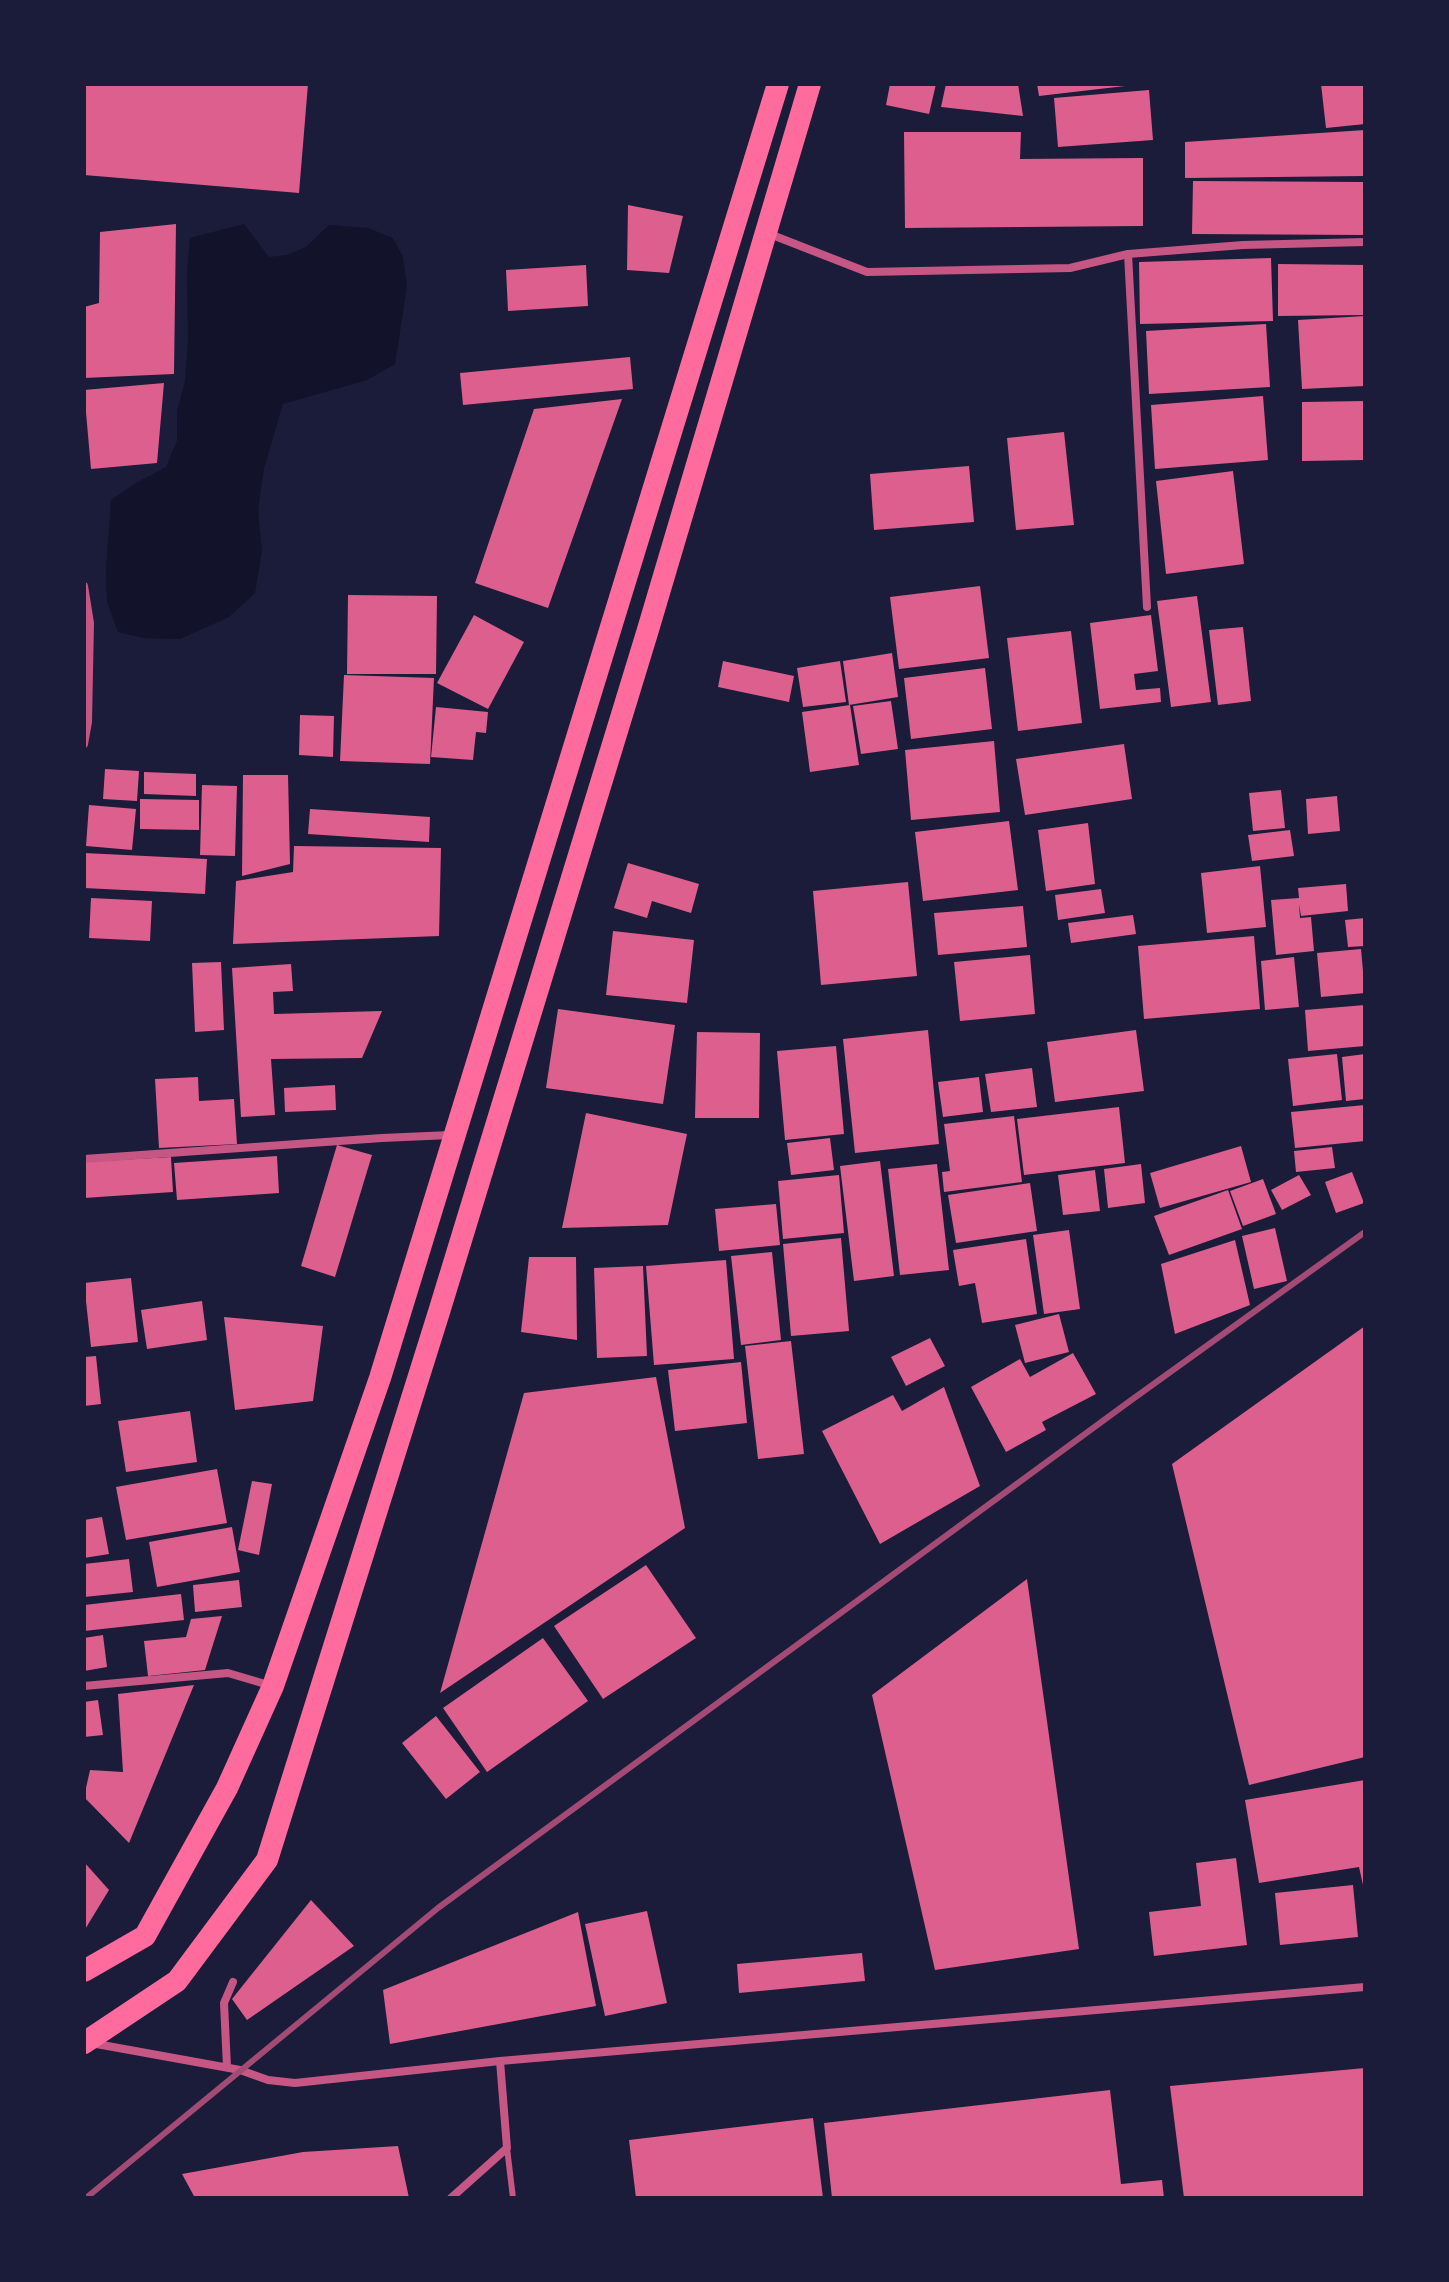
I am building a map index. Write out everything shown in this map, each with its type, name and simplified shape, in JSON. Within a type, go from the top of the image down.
[{"type":"highway","points":[[84,1971],[145,1936],[227,1788],[273,1686],[380,1378],[778,84]]},
{"type":"highway","points":[[85,2042],[177,1981],[267,1860],[463,1237],[810,84]]},
{"type":"street","points":[[765,232],[867,272],[1070,268],[1128,254],[1243,245],[1365,242]]},
{"type":"street","points":[[1128,254],[1147,607]]},
{"type":"street","points":[[84,586],[90,623],[88,722],[84,744]]},
{"type":"street","points":[[84,1159],[453,1135]]},
{"type":"street","points":[[84,1686],[228,1673],[273,1686]]},
{"type":"street","points":[[227,2067],[224,2003],[233,1982]]},
{"type":"street","points":[[85,2042],[227,2067],[268,2080],[295,2083],[500,2061],[1365,1987]]},
{"type":"street","points":[[451,2198],[507,2148],[500,2061]]},
{"type":"lane","points":[[507,2148],[513,2198]]},
{"type":"shaded area","points":[[244,224],[269,257],[287,255],[306,247],[329,225],[368,228],[393,238],[403,257],[407,286],[395,364],[367,380],[283,404],[264,468],[258,510],[262,551],[255,593],[229,617],[180,639],[143,638],[118,632],[107,602],[111,500],[166,467],[177,441],[177,411],[185,381],[188,341],[190,238]]},
{"type":"building","points":[[84,84],[308,84],[299,193],[84,175]]},
{"type":"building","points":[[890,84],[936,84],[929,114],[886,105]]},
{"type":"building","points":[[946,84],[1018,84],[1023,116],[941,107]]},
{"type":"building","points":[[1037,84],[1125,84],[1125,86],[1039,96]]},
{"type":"building","points":[[1321,84],[1365,84],[1365,124],[1326,128]]},
{"type":"building","points":[[1149,90],[1153,140],[1058,147],[1054,98]]},
{"type":"building","points":[[1365,130],[1365,176],[1185,178],[1185,142]]},
{"type":"building","points":[[904,132],[1021,132],[1020,159],[1143,158],[1143,226],[905,228]]},
{"type":"building","points":[[1193,181],[1365,182],[1365,235],[1192,234]]},
{"type":"building","points":[[628,205],[683,216],[669,273],[627,270]]},
{"type":"building","points":[[176,224],[174,374],[84,378],[84,307],[99,303],[100,232]]},
{"type":"building","points":[[1271,258],[1273,321],[1140,324],[1139,262]]},
{"type":"building","points":[[1278,264],[1365,265],[1365,315],[1278,316]]},
{"type":"building","points":[[586,265],[588,306],[508,311],[506,270]]},
{"type":"building","points":[[1365,316],[1365,386],[1302,389],[1298,320]]},
{"type":"building","points":[[1266,324],[1270,387],[1149,394],[1146,331]]},
{"type":"building","points":[[630,357],[633,389],[463,405],[460,373]]},
{"type":"building","points":[[164,383],[157,463],[91,469],[84,390]]},
{"type":"building","points":[[1263,396],[1268,460],[1155,469],[1151,405]]},
{"type":"building","points":[[622,399],[548,608],[475,583],[534,409]]},
{"type":"building","points":[[1365,401],[1365,460],[1302,461],[1302,402]]},
{"type":"building","points":[[1064,432],[1074,525],[1016,530],[1007,438]]},
{"type":"building","points":[[969,466],[974,522],[874,530],[870,474]]},
{"type":"building","points":[[1233,471],[1244,564],[1166,574],[1156,481]]},
{"type":"building","points":[[980,586],[989,658],[899,669],[890,597]]},
{"type":"building","points":[[348,595],[437,596],[436,674],[347,674]]},
{"type":"building","points":[[1197,596],[1211,702],[1171,707],[1157,601]]},
{"type":"building","points":[[474,615],[524,642],[488,709],[437,683]]},
{"type":"building","points":[[1151,615],[1158,671],[1134,674],[1136,690],[1160,688],[1161,702],[1100,709],[1090,623]]},
{"type":"building","points":[[1243,627],[1251,701],[1218,705],[1209,630]]},
{"type":"building","points":[[1071,631],[1082,723],[1018,731],[1007,638]]},
{"type":"building","points":[[892,653],[898,697],[849,705],[843,661]]},
{"type":"building","points":[[723,661],[794,676],[789,702],[718,687]]},
{"type":"building","points":[[840,661],[846,702],[803,707],[797,668]]},
{"type":"building","points":[[985,668],[992,729],[911,739],[904,678]]},
{"type":"building","points":[[344,675],[434,678],[430,764],[340,761]]},
{"type":"building","points":[[891,701],[898,749],[861,754],[853,706]]},
{"type":"building","points":[[850,705],[859,765],[810,772],[802,712]]},
{"type":"building","points":[[436,707],[488,712],[486,733],[476,732],[473,760],[431,757]]},
{"type":"building","points":[[300,715],[334,716],[333,757],[299,755]]},
{"type":"building","points":[[994,741],[1000,812],[911,820],[905,750]]},
{"type":"building","points":[[1124,744],[1132,799],[1025,815],[1016,759]]},
{"type":"building","points":[[105,769],[139,771],[137,801],[103,799]]},
{"type":"building","points":[[144,772],[196,774],[196,796],[144,794]]},
{"type":"building","points":[[243,775],[288,775],[290,864],[242,876]]},
{"type":"building","points":[[202,785],[237,786],[235,856],[200,855]]},
{"type":"building","points":[[1281,790],[1285,828],[1253,831],[1249,793]]},
{"type":"building","points":[[1337,796],[1340,831],[1308,834],[1306,799]]},
{"type":"building","points":[[140,799],[199,800],[199,830],[140,829]]},
{"type":"building","points":[[89,805],[136,809],[132,850],[86,846]]},
{"type":"building","points":[[310,809],[430,817],[429,842],[308,834]]},
{"type":"building","points":[[1009,821],[1018,890],[923,901],[915,832]]},
{"type":"building","points":[[1088,823],[1095,884],[1046,891],[1038,830]]},
{"type":"building","points":[[1290,830],[1294,856],[1252,861],[1248,835]]},
{"type":"building","points":[[294,846],[441,848],[439,936],[233,944],[236,881],[293,872]]},
{"type":"building","points":[[84,853],[207,859],[205,894],[84,888]]},
{"type":"building","points":[[628,863],[699,884],[691,913],[652,901],[647,918],[614,908]]},
{"type":"building","points":[[1260,866],[1266,927],[1207,933],[1201,873]]},
{"type":"building","points":[[908,882],[917,976],[821,985],[813,891]]},
{"type":"building","points":[[1346,884],[1348,911],[1301,916],[1299,904],[1300,918],[1311,917],[1314,951],[1276,955],[1271,900],[1299,898],[1298,888]]},
{"type":"building","points":[[1101,889],[1105,913],[1058,920],[1055,895]]},
{"type":"building","points":[[91,898],[152,901],[150,941],[89,938]]},
{"type":"building","points":[[1023,906],[1027,947],[938,955],[934,913]]},
{"type":"building","points":[[1133,915],[1136,934],[1071,943],[1068,923]]},
{"type":"building","points":[[1365,918],[1365,946],[1348,947],[1345,920]]},
{"type":"building","points":[[613,931],[694,940],[687,1003],[606,995]]},
{"type":"building","points":[[1254,936],[1260,1009],[1144,1019],[1138,946]]},
{"type":"building","points":[[1361,949],[1365,993],[1321,997],[1317,953]]},
{"type":"building","points":[[1030,955],[1035,1014],[960,1021],[954,962]]},
{"type":"building","points":[[1294,957],[1299,1007],[1265,1010],[1261,961]]},
{"type":"building","points":[[221,962],[224,1030],[195,1032],[192,963]]},
{"type":"building","points":[[291,964],[293,991],[273,992],[274,1014],[382,1011],[362,1058],[271,1059],[275,1115],[241,1117],[232,968]]},
{"type":"building","points":[[1365,1005],[1365,1046],[1308,1051],[1305,1010]]},
{"type":"building","points":[[558,1009],[675,1025],[663,1104],[546,1088]]},
{"type":"building","points":[[928,1030],[939,1144],[855,1153],[843,1039]]},
{"type":"building","points":[[1136,1030],[1144,1091],[1055,1102],[1047,1042]]},
{"type":"building","points":[[697,1032],[760,1033],[759,1118],[695,1118]]},
{"type":"building","points":[[836,1046],[844,1134],[785,1140],[777,1051]]},
{"type":"building","points":[[1337,1054],[1342,1100],[1293,1106],[1288,1059]]},
{"type":"building","points":[[1365,1054],[1365,1099],[1346,1101],[1342,1057]]},
{"type":"building","points":[[1032,1068],[1037,1107],[991,1112],[985,1074]]},
{"type":"building","points":[[198,1077],[199,1101],[234,1099],[237,1144],[159,1148],[155,1079]]},
{"type":"building","points":[[979,1077],[983,1112],[943,1117],[938,1082]]},
{"type":"building","points":[[335,1085],[336,1110],[285,1112],[284,1088]]},
{"type":"building","points":[[1365,1105],[1365,1141],[1295,1148],[1291,1112]]},
{"type":"building","points":[[1119,1107],[1125,1163],[1024,1175],[1017,1119]]},
{"type":"building","points":[[586,1113],[687,1134],[668,1225],[562,1228]]},
{"type":"building","points":[[1014,1116],[1022,1182],[944,1192],[942,1172],[950,1171],[944,1124]]},
{"type":"building","points":[[830,1138],[834,1170],[791,1175],[787,1143]]},
{"type":"building","points":[[337,1145],[372,1155],[335,1277],[301,1266]]},
{"type":"building","points":[[1241,1146],[1251,1182],[1160,1208],[1150,1173]]},
{"type":"building","points":[[1332,1147],[1335,1168],[1296,1172],[1294,1151]]},
{"type":"building","points":[[277,1156],[279,1193],[177,1200],[174,1163]]},
{"type":"building","points":[[171,1157],[173,1192],[84,1198],[84,1162]]},
{"type":"building","points":[[880,1161],[894,1276],[854,1281],[840,1166]]},
{"type":"building","points":[[937,1164],[949,1270],[900,1275],[888,1169]]},
{"type":"building","points":[[1141,1164],[1145,1203],[1108,1208],[1104,1169]]},
{"type":"building","points":[[1095,1170],[1100,1211],[1063,1215],[1058,1175]]},
{"type":"building","points":[[1352,1172],[1364,1203],[1336,1213],[1325,1182]]},
{"type":"building","points":[[839,1175],[844,1233],[783,1239],[778,1181]]},
{"type":"building","points":[[1299,1175],[1311,1195],[1282,1210],[1271,1190]]},
{"type":"building","points":[[1263,1179],[1276,1214],[1243,1226],[1230,1191]]},
{"type":"building","points":[[1030,1183],[1037,1231],[956,1243],[948,1195]]},
{"type":"building","points":[[1228,1190],[1242,1229],[1169,1255],[1154,1216]]},
{"type":"building","points":[[776,1204],[780,1245],[719,1251],[715,1209]]},
{"type":"building","points":[[1275,1228],[1287,1281],[1254,1289],[1242,1236]]},
{"type":"building","points":[[1069,1230],[1080,1309],[1044,1314],[1033,1235]]},
{"type":"building","points":[[841,1238],[849,1331],[791,1336],[783,1244]]},
{"type":"building","points":[[1026,1239],[1037,1314],[982,1323],[975,1283],[959,1286],[953,1250]]},
{"type":"building","points":[[1235,1240],[1250,1305],[1175,1334],[1161,1264]]},
{"type":"building","points":[[772,1252],[781,1340],[741,1345],[731,1256]]},
{"type":"building","points":[[529,1257],[576,1257],[577,1340],[521,1332]]},
{"type":"building","points":[[726,1260],[734,1359],[654,1365],[646,1266]]},
{"type":"building","points":[[643,1266],[647,1356],[597,1358],[594,1268]]},
{"type":"building","points":[[131,1278],[138,1342],[91,1347],[84,1283]]},
{"type":"building","points":[[202,1301],[207,1340],[147,1349],[141,1310]]},
{"type":"building","points":[[1059,1314],[1069,1352],[1025,1363],[1015,1325]]},
{"type":"building","points":[[224,1317],[323,1326],[313,1401],[235,1410]]},
{"type":"building","points":[[1365,1326],[1365,1757],[1249,1785],[1172,1464]]},
{"type":"building","points":[[930,1338],[945,1366],[906,1386],[891,1357]]},
{"type":"building","points":[[791,1341],[804,1454],[758,1459],[745,1346]]},
{"type":"building","points":[[1073,1353],[1096,1394],[1042,1422],[1046,1430],[1006,1452],[971,1387],[1020,1359],[1030,1377]]},
{"type":"building","points":[[96,1356],[101,1404],[84,1406],[84,1357]]},
{"type":"building","points":[[741,1362],[747,1423],[675,1431],[668,1370]]},
{"type":"building","points":[[656,1377],[685,1528],[440,1693],[524,1393]]},
{"type":"building","points":[[944,1387],[980,1486],[880,1544],[822,1431],[893,1395],[902,1411]]},
{"type":"building","points":[[190,1411],[197,1462],[126,1472],[118,1421]]},
{"type":"building","points":[[217,1469],[227,1523],[126,1540],[116,1487]]},
{"type":"building","points":[[252,1481],[272,1484],[259,1555],[238,1550]]},
{"type":"building","points":[[102,1517],[109,1554],[84,1558],[84,1520]]},
{"type":"building","points":[[232,1527],[240,1572],[157,1587],[149,1542]]},
{"type":"building","points":[[129,1559],[133,1592],[84,1597],[84,1564]]},
{"type":"building","points":[[646,1565],[696,1638],[603,1699],[554,1626]]},
{"type":"building","points":[[1027,1579],[1079,1949],[935,1970],[872,1695]]},
{"type":"building","points":[[239,1580],[242,1607],[195,1612],[193,1585]]},
{"type":"building","points":[[181,1594],[184,1620],[84,1631],[84,1605]]},
{"type":"building","points":[[222,1616],[205,1670],[148,1676],[144,1641],[186,1637],[191,1619]]},
{"type":"building","points":[[103,1635],[107,1667],[84,1671],[84,1638]]},
{"type":"building","points":[[543,1638],[588,1701],[487,1772],[443,1708]]},
{"type":"building","points":[[194,1685],[129,1843],[84,1797],[90,1770],[123,1772],[118,1694]]},
{"type":"building","points":[[98,1700],[103,1735],[84,1737],[84,1702]]},
{"type":"building","points":[[436,1716],[480,1772],[446,1799],[402,1743]]},
{"type":"building","points":[[1365,1780],[1365,1894],[1359,1867],[1259,1883],[1245,1800]]},
{"type":"building","points":[[1236,1858],[1247,1945],[1154,1956],[1149,1912],[1201,1906],[1196,1863]]},
{"type":"building","points":[[84,1862],[109,1890],[84,1931]]},
{"type":"building","points":[[1353,1885],[1358,1937],[1280,1945],[1275,1893]]},
{"type":"building","points":[[311,1900],[354,1946],[247,2020],[232,1999]]},
{"type":"building","points":[[647,1911],[667,2003],[605,2016],[585,1924]]},
{"type":"building","points":[[578,1912],[596,2006],[390,2044],[383,1990]]},
{"type":"building","points":[[862,1953],[865,1981],[739,1993],[737,1964]]},
{"type":"building","points":[[1365,2068],[1365,2198],[1184,2198],[1170,2086]]},
{"type":"building","points":[[1110,2090],[1121,2184],[1162,2180],[1164,2198],[832,2198],[824,2123]]},
{"type":"building","points":[[813,2118],[823,2198],[636,2198],[629,2140]]},
{"type":"building","points":[[398,2146],[409,2198],[195,2198],[182,2174],[303,2152]]},
{"type":"railway","points":[[86,2198],[438,1908],[1365,1232]]}]
